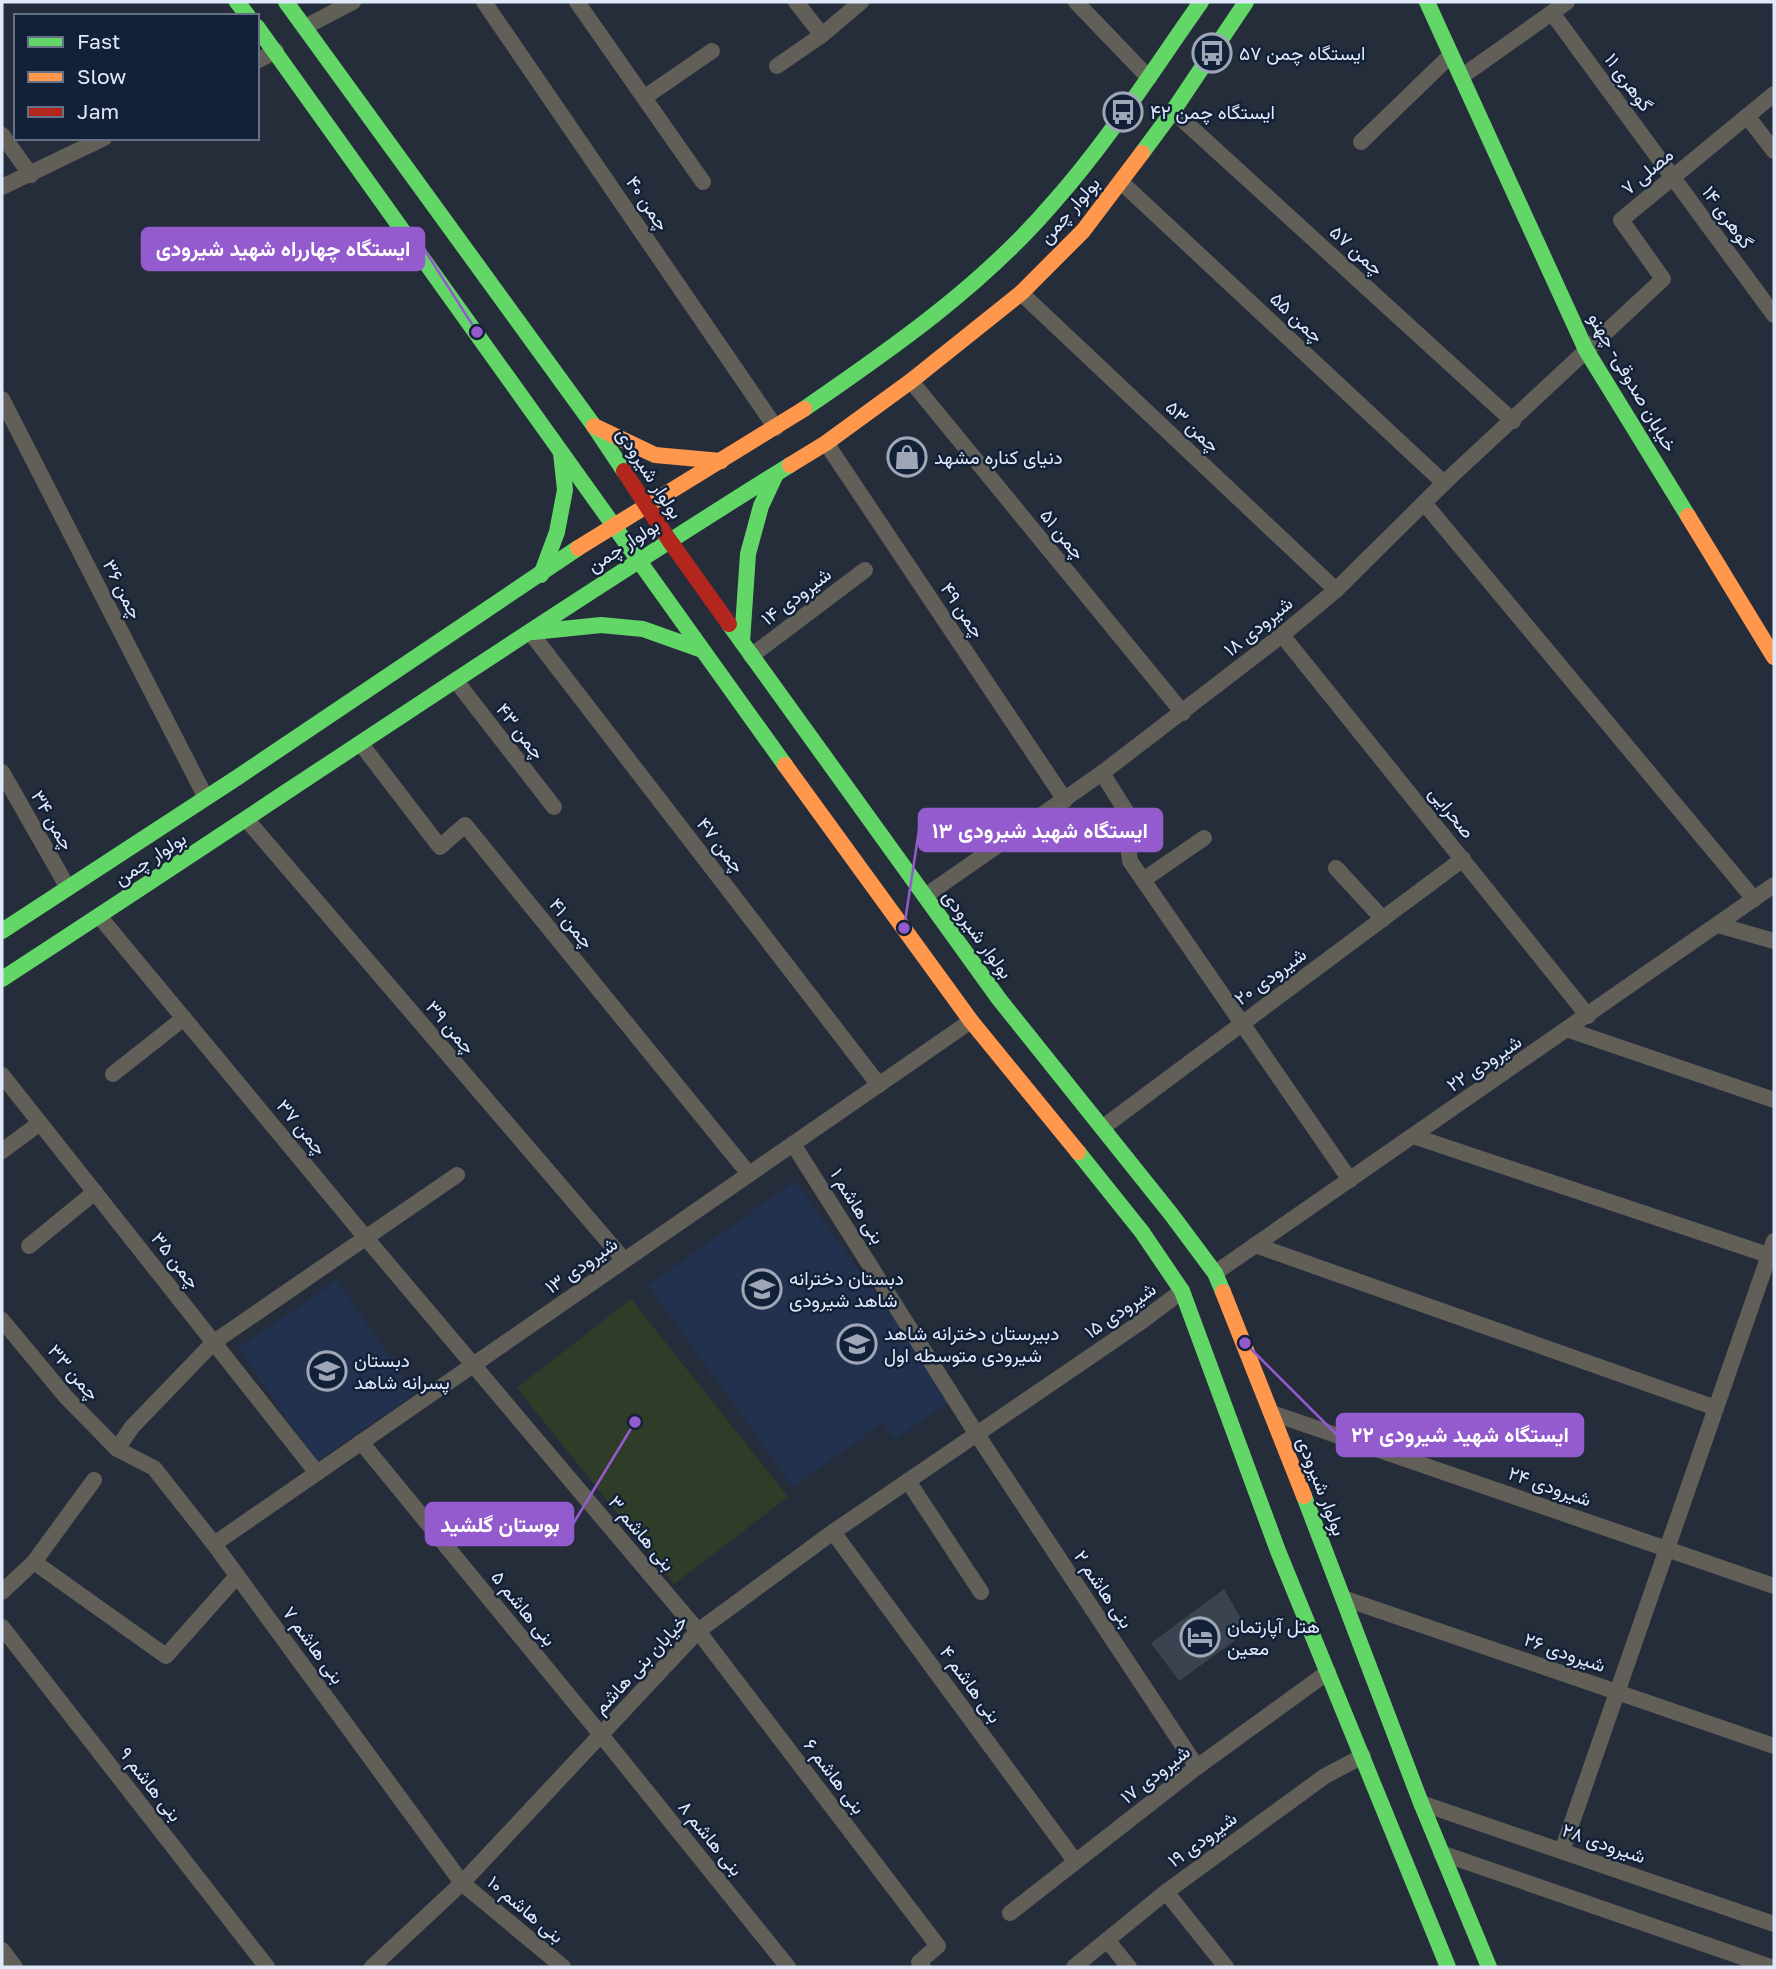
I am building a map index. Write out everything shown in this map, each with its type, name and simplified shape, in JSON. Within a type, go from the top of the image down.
[{"type":"main road","name":"بولوار شیرودی","points":[[286,2],[594,426],[669,540],[999,999],[1215,1273],[1272,1413],[1421,1803],[1489,1967]]},
{"type":"main road","name":"بولوار چمن","points":[[2,930],[206,798],[614,524],[776,428],[894,347],[993,265],[1052,205],[1090,159],[1201,2]]},
{"type":"main road","name":"بولوار چمن","points":[[2,979],[638,560],[827,443],[911,381],[1021,293],[1083,231],[1173,111],[1246,2]]},
{"type":"main road","name":"خیابان صدوقی- چهنو","points":[[1427,2],[1586,350],[1772,649]]},
{"type":"main road","points":[[259,30],[971,1021],[1142,1232],[1182,1291],[1278,1550],[1448,1967]]},
{"type":"main road","points":[[594,426],[655,454],[720,461]]},
{"type":"main road","points":[[541,575],[557,532],[565,490],[561,450]]},
{"type":"main road","points":[[747,649],[748,554],[761,506],[776,474]]},
{"type":"main road","points":[[530,632],[601,625],[643,629],[702,650]]},
{"type":"street","points":[[306,27],[353,2]]},
{"type":"street","name":"چمن ۴۰","points":[[484,2],[776,428]]},
{"type":"street","points":[[577,2],[703,181]]},
{"type":"street","points":[[796,2],[822,35]]},
{"type":"street","points":[[777,66],[822,35],[861,2]]},
{"type":"street","points":[[1076,2],[1149,78]]},
{"type":"street","points":[[1461,77],[1567,2]]},
{"type":"street","name":"گوهری ۱۱","points":[[1552,13],[1672,177]]},
{"type":"street","points":[[259,60],[276,51]]},
{"type":"street","points":[[645,97],[712,51]]},
{"type":"street","points":[[1361,142],[1451,55]]},
{"type":"street","name":"مصلی ۷","points":[[1586,350],[1663,279],[1620,220],[1774,94]]},
{"type":"street","name":"چمن ۵۷","points":[[1173,111],[1513,421]]},
{"type":"street","points":[[1747,116],[1774,152]]},
{"type":"street","points":[[2,135],[31,175]]},
{"type":"street","points":[[2,187],[100,140]]},
{"type":"street","name":"گوهری ۱۴","points":[[1672,177],[1774,315]]},
{"type":"street","name":"چمن ۵۵","points":[[1121,182],[1444,483]]},
{"type":"street","name":"چمن ۵۳","points":[[1021,293],[1336,590]]},
{"type":"street","name":"شیرودی ۱۸","points":[[925,896],[1102,773],[1282,635],[1336,590],[1444,483],[1586,350]]},
{"type":"street","name":"چمن ۵۱","points":[[911,381],[1183,713]]},
{"type":"street","name":"چمن ۳۶","points":[[2,399],[206,798]]},
{"type":"street","name":"چمن ۴۹","points":[[827,443],[1065,800]]},
{"type":"street","points":[[1425,504],[1754,899]]},
{"type":"street","name":"شیرودی ۱۴","points":[[747,649],[865,570]]},
{"type":"street","name":"چمن ۴۷","points":[[530,632],[879,1085]]},
{"type":"street","name":"صحرایی","points":[[1282,635],[1588,1016]]},
{"type":"street","name":"چمن ۴۳","points":[[456,681],[554,807]]},
{"type":"street","name":"چمن ۴۱","points":[[361,744],[440,847],[465,825],[749,1174]]},
{"type":"street","name":"چمن ۳۴","points":[[2,772],[68,888]]},
{"type":"street","points":[[1102,773],[1136,827],[1129,858],[1350,1180]]},
{"type":"street","name":"چمن ۳۹","points":[[247,820],[624,1260]]},
{"type":"street","points":[[1143,880],[1204,838]]},
{"type":"street","name":"شیرودی ۲۰","points":[[1102,1128],[1463,859]]},
{"type":"street","points":[[1336,867],[1383,919]]},
{"type":"street","name":"شیرودی ۲۲","points":[[1215,1273],[1569,1030],[1774,885]]},
{"type":"street","name":"چمن ۳۷","points":[[99,916],[473,1365]]},
{"type":"street","points":[[1718,925],[1774,941]]},
{"type":"street","points":[[113,1074],[184,1018]]},
{"type":"street","name":"شیرودی ۱۳","points":[[214,1544],[971,1021]]},
{"type":"street","points":[[1569,1030],[1774,1100]]},
{"type":"street","name":"چمن ۳۵","points":[[2,1075],[317,1473]]},
{"type":"street","points":[[2,1151],[40,1123]]},
{"type":"street","points":[[1413,1136],[1773,1251],[1562,1851]]},
{"type":"street","name":"بنی هاشم ۱","points":[[793,1144],[976,1433]]},
{"type":"street","points":[[117,1449],[132,1427],[214,1342],[457,1175]]},
{"type":"street","points":[[29,1246],[95,1192]]},
{"type":"street","points":[[1255,1245],[1716,1408]]},
{"type":"street","name":"شیرودی ۱۵","points":[[976,1433],[1138,1324],[1182,1291]]},
{"type":"street","name":"چمن ۳۳","points":[[2,1320],[66,1397],[117,1449]]},
{"type":"street","name":"بنی هاشم ۳","points":[[473,1365],[698,1632]]},
{"type":"street","name":"شیرودی ۲۴","points":[[1272,1413],[1774,1586]]},
{"type":"street","name":"خیابان بنی هاشم","points":[[376,1966],[462,1883],[698,1632],[833,1532],[976,1433]]},
{"type":"street","name":"بنی هاشم ۲","points":[[976,1433],[1198,1767]]},
{"type":"street","name":"بنی هاشم ۵","points":[[361,1442],[602,1736]]},
{"type":"street","name":"بنی هاشم ۷","points":[[117,1449],[154,1468],[214,1544],[462,1883]]},
{"type":"street","points":[[2,1592],[34,1562],[94,1480]]},
{"type":"street","points":[[908,1480],[981,1592]]},
{"type":"street","name":"بنی هاشم ۴","points":[[833,1532],[1075,1861]]},
{"type":"street","points":[[34,1562],[166,1656],[237,1576]]},
{"type":"street","name":"شیرودی ۲۶","points":[[1343,1598],[1774,1746]]},
{"type":"street","name":"بنی هاشم ۹","points":[[2,1628],[267,1967]]},
{"type":"street","name":"بنی هاشم ۶","points":[[698,1632],[938,1946],[919,1962],[923,1967]]},
{"type":"street","name":"شیرودی ۱۷","points":[[1010,1913],[1198,1767],[1328,1672]]},
{"type":"street","name":"بنی هاشم ۸","points":[[602,1736],[788,1967]]},
{"type":"street","name":"شیرودی ۱۹","points":[[1074,1967],[1166,1892],[1325,1776],[1363,1756]]},
{"type":"street","name":"شیرودی ۲۸","points":[[1421,1803],[1774,1924]]},
{"type":"street","points":[[1441,1853],[1763,1966]]},
{"type":"street","name":"بنی هاشم ۱۰","points":[[462,1883],[563,1967]]},
{"type":"street","points":[[1166,1892],[1226,1967]]},
{"type":"street","points":[[1107,1940],[1129,1967]]},
{"type":"street","points":[[2,1950],[15,1967]]},
{"type":"shaded area","points":[[795,1181],[952,1399],[895,1440],[883,1423],[793,1487],[648,1285]]},
{"type":"shaded area","name":"دبستان پسرانه شاهد","points":[[337,1280],[415,1394],[316,1461],[238,1348]]},
{"type":"green space","points":[[631,1299],[788,1497],[674,1584],[517,1388]]},
{"type":"building","name":"هتل آپارتمان معین","points":[[1224,1589],[1248,1631],[1179,1681],[1151,1643]]},
{"type":"traffic: fast","points":[[237,2],[246,14]]},
{"type":"traffic: fast","points":[[286,2],[624,471]]},
{"type":"traffic: fast","points":[[804,409],[936,314],[1026,233],[1093,155],[1201,2]]},
{"type":"traffic: fast","points":[[1142,153],[1246,2]]},
{"type":"traffic: fast","points":[[1427,2],[1586,350],[1688,516]]},
{"type":"traffic: fast","points":[[259,30],[785,765]]},
{"type":"traffic: fast","points":[[541,575],[557,532],[565,490],[561,453]]},
{"type":"traffic: fast","points":[[2,979],[493,655],[790,465]]},
{"type":"traffic: fast","points":[[742,642],[748,554],[761,506],[776,474]]},
{"type":"traffic: fast","points":[[2,931],[238,777],[578,548]]},
{"type":"traffic: fast","points":[[729,624],[999,999],[1171,1214],[1215,1273],[1223,1292]]},
{"type":"traffic: fast","points":[[533,632],[601,625],[643,629],[702,650]]},
{"type":"traffic: fast","points":[[1078,1152],[1142,1232],[1182,1291],[1278,1551],[1448,1967]]},
{"type":"traffic: fast","points":[[1304,1496],[1421,1803],[1489,1967]]},
{"type":"traffic: slow","points":[[790,465],[826,443],[911,381],[1021,293],[1083,231],[1142,153]]},
{"type":"traffic: slow","points":[[578,548],[804,409]]},
{"type":"traffic: slow","points":[[594,426],[655,455],[721,461]]},
{"type":"traffic: slow","points":[[1688,516],[1774,657]]},
{"type":"traffic: slow","points":[[785,765],[971,1021],[1078,1152]]},
{"type":"traffic: slow","points":[[1223,1292],[1304,1496]]},
{"type":"traffic: jam","points":[[624,471],[729,624]]},
{"type":"place","name":"ایستگاه چمن ۵۷","points":[[1212,53]]},
{"type":"place","name":"ایستگاه چمن ۴۲","points":[[1123,112]]},
{"type":"place","name":"ایستگاه چهارراه شهید شیرودی","points":[[477,332]]},
{"type":"place","name":"دنیای کناره مشهد","points":[[907,457]]},
{"type":"place","name":"ایستگاه شهید شیرودی ۱۳","points":[[904,928]]},
{"type":"place","name":"دبستان دخترانه شاهد شیرودی","points":[[762,1289]]},
{"type":"place","name":"ایستگاه شهید شیرودی ۲۲","points":[[1245,1343]]},
{"type":"place","name":"دبیرستان دخترانه شاهد شیرودی متوسطه اول","points":[[857,1344]]},
{"type":"place","name":"دبستان پسرانه شاهد","points":[[327,1371]]},
{"type":"place","name":"بوستان گلشید","points":[[635,1422]]},
{"type":"place","name":"هتل آپارتمان معین","points":[[1200,1637]]}]
